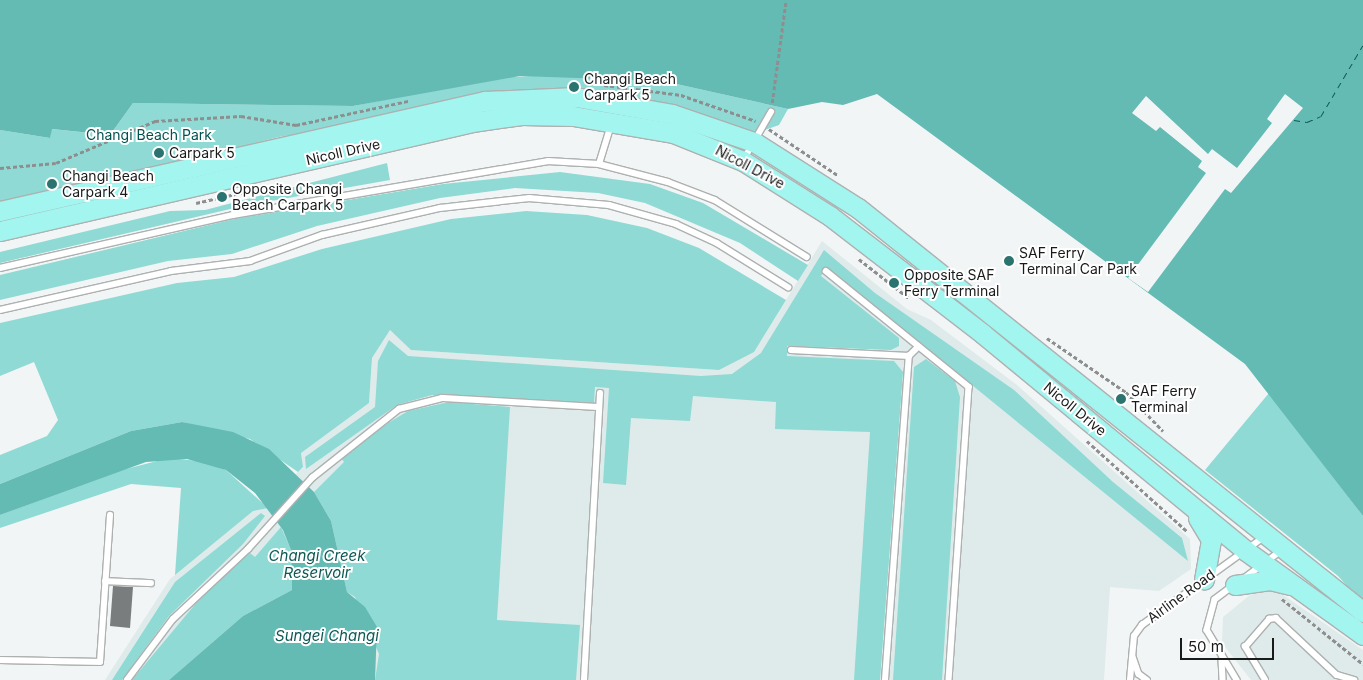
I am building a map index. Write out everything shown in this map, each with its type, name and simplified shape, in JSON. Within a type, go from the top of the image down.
[{"type":"main road","name":"Nicoll Drive","points":[[0,211],[272,147],[485,101],[576,97],[615,102],[672,114],[754,142],[858,208],[1268,534],[1363,612]]},
{"type":"main road","name":"Nicoll Drive","points":[[0,231],[280,166],[514,116],[613,121],[673,133],[744,161],[830,216],[983,334],[1246,551],[1301,588],[1363,635]]},
{"type":"main road","points":[[1185,502],[1211,540],[1204,579]]},
{"type":"main road","points":[[1235,585],[1270,580],[1301,588]]},
{"type":"lane","points":[[599,164],[613,121],[615,102]]},
{"type":"lane","points":[[744,161],[771,112]]},
{"type":"lane","points":[[272,147],[280,166]]},
{"type":"lane","points":[[0,268],[232,215],[512,165],[599,164],[715,200],[808,258]]},
{"type":"lane","points":[[107,185],[111,205]]},
{"type":"lane","points":[[0,310],[171,271],[250,261],[322,235],[440,208],[529,198],[609,205],[676,224],[717,243],[788,287]]},
{"type":"lane","points":[[826,271],[969,387],[949,680]]},
{"type":"lane","points":[[886,680],[909,356],[918,347]]},
{"type":"lane","points":[[791,350],[909,356]]},
{"type":"lane","points":[[584,680],[600,393]]},
{"type":"lane","points":[[127,680],[173,620],[273,523],[312,478],[379,422],[419,402],[464,398],[600,407]]},
{"type":"lane","points":[[0,660],[100,662],[110,515]]},
{"type":"lane","name":"Airline Road","points":[[1130,680],[1132,653],[1142,625],[1268,534]]},
{"type":"lane","name":"Airline Road","points":[[1237,680],[1211,644],[1206,620],[1215,600],[1285,548]]},
{"type":"lane","points":[[105,581],[152,584]]},
{"type":"lane","points":[[1265,680],[1245,647],[1269,619],[1276,618],[1338,675],[1354,680]]},
{"type":"lane","points":[[1132,653],[1140,674],[1148,680]]},
{"type":"lane","points":[[1222,660],[1223,680]]},
{"type":"path","points":[[771,112],[786,0]]},
{"type":"path","points":[[1081,436],[1192,536]]},
{"type":"path","points":[[1276,595],[1363,664]]},
{"type":"shaded area","points":[[822,241],[907,309],[931,320],[1017,385],[1190,539],[1191,569],[1159,591],[1110,587],[1104,680],[105,680],[170,579],[303,468],[301,453],[369,403],[372,358],[390,330],[411,350],[719,370],[761,341]]},
{"type":"shaded area","points":[[1276,590],[1363,650],[1363,680],[1251,680],[1222,643],[1223,617],[1250,595]]},
{"type":"green space","name":"Changi Beach Park","points":[[548,75],[663,81],[788,109],[779,125],[748,136],[658,105],[575,86],[279,137],[0,206],[0,130],[50,138],[51,129],[110,135],[133,103],[353,106],[495,78]]},
{"type":"green space","points":[[387,163],[390,180],[243,206],[0,263],[0,252],[170,211],[205,210]]},
{"type":"green space","points":[[560,172],[650,184],[703,203],[808,265],[798,281],[740,243],[645,203],[598,193],[515,188],[440,198],[317,226],[232,254],[168,261],[0,300],[0,275],[234,219],[443,184]]},
{"type":"green space","points":[[526,211],[587,215],[647,228],[699,248],[786,300],[754,352],[719,370],[411,350],[390,330],[372,358],[369,403],[301,453],[303,467],[298,472],[250,439],[182,422],[131,431],[0,484],[0,455],[47,436],[58,420],[34,362],[0,376],[0,323],[177,283],[234,277],[322,249],[451,219]]},
{"type":"green space","points":[[824,250],[875,293],[1014,390],[1113,482],[1182,538],[1188,561],[827,267],[821,276],[899,338],[899,346],[891,350],[787,346],[787,356],[894,361],[903,372],[880,680],[854,680],[870,432],[775,429],[776,402],[693,396],[690,421],[631,418],[626,485],[603,483],[609,388],[595,387],[594,403],[432,395],[397,405],[306,469],[305,457],[375,407],[378,361],[389,340],[408,356],[701,376],[732,374],[761,353]]},
{"type":"green space","points":[[926,359],[955,381],[960,397],[942,680],[893,680],[914,367]]},
{"type":"green space","points":[[1269,393],[1363,516],[1363,603],[1338,576],[1205,470]]},
{"type":"green space","points":[[449,402],[510,407],[497,620],[580,625],[576,680],[375,680],[379,654],[355,597],[347,592],[331,521],[314,492],[344,462],[341,458],[388,423],[408,411]]},
{"type":"green space","points":[[169,458],[208,462],[226,470],[268,508],[253,511],[175,575],[181,488],[131,484],[0,528],[0,515],[118,471]]},
{"type":"green space","points":[[261,513],[265,516],[243,544],[169,616],[122,680],[112,680],[175,582]]},
{"type":"green space","points":[[281,527],[291,550],[292,590],[243,616],[169,680],[132,680],[207,590],[250,553],[255,557]]},
{"type":"water","points":[[0,0],[1363,0],[1363,516],[1245,364],[877,94],[843,105],[822,102],[788,109],[663,81],[520,76],[353,106],[133,103],[110,135],[52,129],[50,138],[0,130]]},
{"type":"water","points":[[182,422],[233,432],[269,449],[314,492],[331,521],[347,592],[365,607],[377,627],[375,680],[169,680],[243,616],[292,590],[291,550],[283,530],[255,493],[226,470],[187,459],[146,462],[0,515],[0,484],[131,431]]},
{"type":"pier","points":[[1285,94],[1303,108],[1231,193],[1225,189],[1148,292],[1128,278],[1206,173],[1198,167],[1202,161],[1160,127],[1156,131],[1132,113],[1146,96],[1208,154],[1212,149],[1237,168],[1272,123],[1267,119]]},
{"type":"building","points":[[113,586],[133,587],[130,628],[110,626]]},
{"type":"ferry route","points":[[1294,120],[1307,122],[1321,116],[1363,45]]},
{"type":"place","name":"Changi Beach Carpark 5","points":[[574,87]]},
{"type":"place","name":"Carpark 5","points":[[159,153]]},
{"type":"place","name":"Changi Beach Carpark 4","points":[[52,184]]},
{"type":"place","name":"Opposite Changi Beach Carpark 5","points":[[222,197]]},
{"type":"place","name":"SAF Ferry Terminal Car Park","points":[[1009,261]]},
{"type":"place","name":"Opposite SAF Ferry Terminal","points":[[894,283]]},
{"type":"place","name":"SAF Ferry Terminal","points":[[1121,399]]},
{"type":"water label","name":"Changi Creek Reservoir","points":[[317,564]]},
{"type":"water label","name":"Sungei Changi","points":[[327,636]]}]
